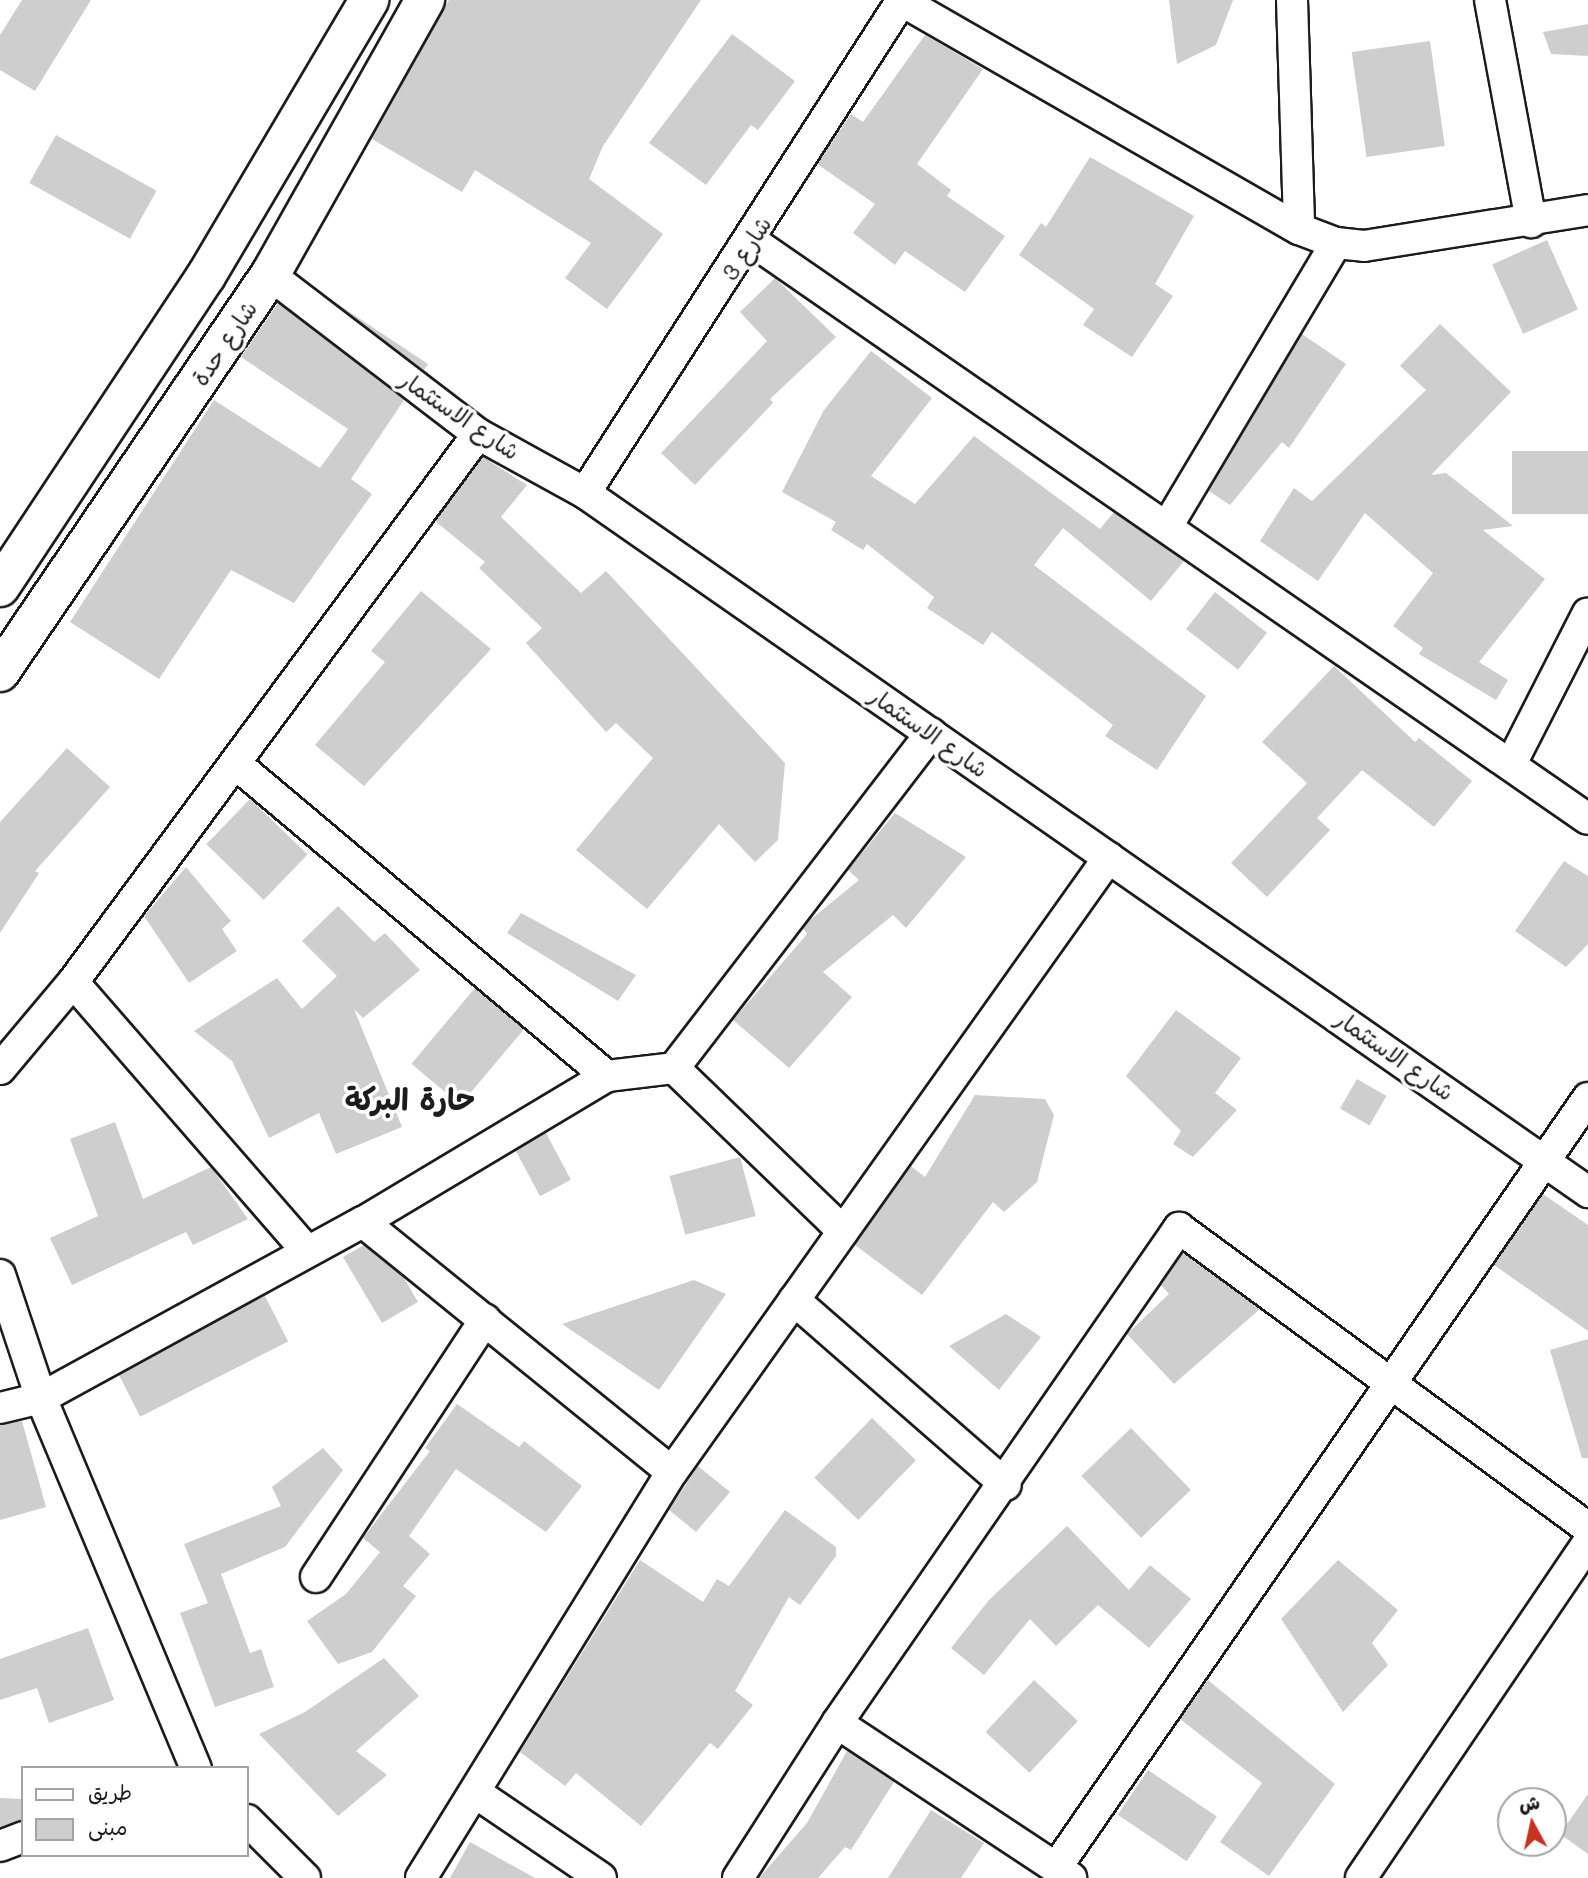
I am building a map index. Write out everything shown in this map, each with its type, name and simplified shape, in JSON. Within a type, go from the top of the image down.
[{"type":"main road","points":[[0,587],[206,276],[369,0]]},
{"type":"main road","name":"شارع حدة","points":[[0,672],[270,275],[425,0]]},
{"type":"street","points":[[902,0],[1299,229],[1336,243],[1364,246],[1531,222],[1588,210]]},
{"type":"street","name":"شارع 3","points":[[584,493],[752,241],[902,0]]},
{"type":"street","points":[[1292,0],[1299,229]]},
{"type":"street","points":[[1490,0],[1531,222]]},
{"type":"street","points":[[752,241],[1168,525],[1588,819]]},
{"type":"street","points":[[1168,525],[1336,243]]},
{"type":"street","name":"شارع الاستثمار","points":[[270,275],[478,433],[584,493],[1588,1192]]},
{"type":"street","points":[[0,1069],[73,982],[478,433]]},
{"type":"street","points":[[1511,764],[1576,657],[1588,613]]},
{"type":"street","points":[[0,1408],[41,1398],[363,1222],[607,1076],[674,1069],[931,733]]},
{"type":"street","points":[[236,764],[607,1076]]},
{"type":"street","points":[[421,1878],[673,1472],[1109,857]]},
{"type":"street","points":[[73,982],[307,1251]]},
{"type":"street","points":[[674,1069],[843,1231]]},
{"type":"street","points":[[837,1723],[1064,1873],[1390,1383],[1588,1098]]},
{"type":"street","points":[[363,1222],[673,1472]]},
{"type":"street","points":[[738,1878],[837,1723],[1006,1485],[1179,1228],[1588,1528]]},
{"type":"street","points":[[0,1275],[41,1398],[194,1766]]},
{"type":"street","points":[[794,1300],[1006,1485]]},
{"type":"street","points":[[316,1577],[485,1320]]},
{"type":"street","points":[[1361,1878],[1588,1543]]},
{"type":"street","points":[[476,1793],[601,1878]]},
{"type":"street","points":[[248,1821],[305,1878]]},
{"type":"street","points":[[0,1846],[21,1838]]},
{"type":"building","points":[[22,0],[91,0],[35,91],[0,70],[0,35]]},
{"type":"building","points":[[449,0],[701,0],[603,146],[589,179],[663,234],[607,309],[565,278],[591,243],[475,170],[462,192],[372,139]]},
{"type":"building","points":[[1169,0],[1233,0],[1216,45],[1177,64]]},
{"type":"building","points":[[1588,24],[1588,56],[1551,54],[1543,32]]},
{"type":"building","points":[[732,34],[795,81],[758,130],[751,125],[706,185],[649,143]]},
{"type":"building","points":[[925,35],[983,69],[917,164],[951,190],[947,196],[1005,236],[965,292],[905,251],[895,265],[853,233],[875,204],[817,164],[851,114],[863,122]]},
{"type":"building","points":[[1430,41],[1445,146],[1367,157],[1352,52]]},
{"type":"building","points":[[56,135],[157,191],[130,239],[29,183]]},
{"type":"building","points":[[1090,157],[1194,216],[1155,284],[1173,296],[1132,357],[1083,325],[1094,309],[1019,255],[1041,223],[1046,227]]},
{"type":"building","points":[[1547,240],[1578,309],[1523,334],[1492,264]]},
{"type":"building","points":[[775,278],[836,337],[770,399],[773,403],[695,485],[661,453],[767,341],[740,312]]},
{"type":"building","points":[[327,297],[428,364],[424,370]]},
{"type":"building","points":[[278,303],[404,400],[351,479],[372,494],[294,603],[231,570],[159,679],[70,622],[214,400],[320,468],[348,429],[241,357]]},
{"type":"building","points":[[1440,324],[1511,392],[1431,475],[1446,473],[1513,526],[1483,530],[1545,579],[1479,662],[1508,680],[1496,700],[1419,654],[1423,648],[1393,626],[1433,573],[1365,513],[1318,581],[1260,541],[1294,488],[1312,501],[1426,390],[1400,366]]},
{"type":"building","points":[[1302,334],[1346,364],[1289,448],[1282,442],[1230,505],[1209,491]]},
{"type":"building","points":[[871,351],[932,398],[871,476],[915,504],[974,436],[1100,529],[1114,512],[1184,561],[1151,601],[1063,528],[1034,565],[1206,696],[1157,770],[1105,736],[1113,725],[992,632],[983,645],[927,608],[934,597],[867,544],[863,550],[831,530],[836,522],[782,492],[824,410]]},
{"type":"building","points":[[1512,451],[1588,451],[1588,514],[1512,514]]},
{"type":"building","points":[[483,457],[527,485],[501,517],[581,593],[606,571],[785,763],[778,840],[755,862],[719,824],[647,909],[576,850],[653,758],[616,723],[606,732],[526,643],[542,628],[479,568],[485,562],[435,521]]},
{"type":"building","points":[[421,591],[491,649],[364,786],[315,745],[385,662],[371,651]]},
{"type":"building","points":[[1215,592],[1267,633],[1238,670],[1186,629]]},
{"type":"building","points":[[1334,666],[1415,742],[1419,738],[1472,781],[1434,827],[1362,770],[1317,818],[1330,830],[1267,897],[1231,863],[1307,783],[1262,742]]},
{"type":"building","points":[[67,748],[110,787],[35,871],[39,873],[0,933],[0,822]]},
{"type":"building","points":[[250,799],[308,855],[264,900],[206,844]]},
{"type":"building","points":[[895,813],[966,857],[906,928],[893,915],[823,972],[852,997],[789,1068],[733,1020],[807,934],[803,928],[810,920],[859,880],[848,870]]},
{"type":"building","points":[[1564,861],[1588,876],[1588,944],[1566,967],[1515,931]]},
{"type":"building","points":[[186,867],[231,921],[222,929],[237,951],[189,983],[144,916]]},
{"type":"building","points":[[338,906],[374,942],[385,933],[420,970],[363,1018],[354,1009],[402,1127],[336,1154],[319,1113],[269,1138],[232,1061],[194,1031],[277,978],[302,1009],[337,976],[302,941]]},
{"type":"building","points":[[521,913],[636,975],[618,1001],[507,933]]},
{"type":"building","points":[[475,988],[524,1029],[460,1105],[411,1064]]},
{"type":"building","points":[[1176,1010],[1241,1058],[1215,1093],[1237,1110],[1193,1157],[1173,1144],[1181,1131],[1126,1076]]},
{"type":"building","points":[[1357,1079],[1386,1096],[1369,1125],[1340,1108]]},
{"type":"building","points":[[975,1095],[1045,1099],[1054,1115],[1037,1182],[1004,1212],[993,1202],[922,1295],[855,1245],[911,1166],[925,1177]]},
{"type":"building","points":[[115,1122],[143,1199],[211,1167],[248,1219],[193,1245],[186,1232],[72,1285],[50,1238],[98,1216],[70,1139]]},
{"type":"building","points":[[546,1133],[571,1180],[540,1196],[515,1149]]},
{"type":"building","points":[[740,1157],[756,1216],[685,1235],[669,1176]]},
{"type":"building","points":[[1543,1194],[1588,1225],[1588,1331],[1494,1265]]},
{"type":"building","points":[[364,1245],[404,1278],[418,1302],[382,1323],[343,1257]]},
{"type":"building","points":[[1183,1253],[1260,1309],[1174,1384],[1127,1334],[1169,1294],[1161,1285]]},
{"type":"building","points":[[694,1280],[726,1294],[659,1390],[562,1324]]},
{"type":"building","points":[[265,1296],[288,1341],[140,1417],[117,1371]]},
{"type":"building","points":[[1006,1314],[1041,1337],[999,1390],[949,1346]]},
{"type":"building","points":[[1588,1339],[1588,1458],[1582,1458],[1550,1350]]},
{"type":"building","points":[[457,1404],[519,1447],[524,1441],[582,1486],[546,1532],[456,1469],[409,1536],[430,1554],[403,1586],[416,1596],[372,1652],[338,1664],[307,1621],[346,1594],[380,1552],[363,1538],[430,1451],[425,1448]]},
{"type":"building","points":[[872,1418],[916,1460],[858,1520],[814,1478]]},
{"type":"building","points":[[22,1421],[46,1507],[0,1520],[0,1425]]},
{"type":"building","points":[[1131,1428],[1191,1490],[1141,1538],[1081,1476]]},
{"type":"building","points":[[323,1448],[343,1470],[285,1547],[221,1574],[250,1653],[261,1649],[274,1687],[215,1707],[180,1613],[208,1603],[184,1544],[281,1506],[272,1487]]},
{"type":"building","points":[[698,1466],[730,1492],[696,1532],[669,1510]]},
{"type":"building","points":[[785,1510],[836,1547],[836,1556],[800,1605],[789,1597],[735,1691],[753,1705],[718,1749],[710,1743],[641,1826],[576,1773],[565,1786],[520,1752],[640,1560],[703,1602],[717,1579],[729,1586]]},
{"type":"building","points":[[1067,1526],[1129,1590],[1150,1565],[1191,1599],[1149,1648],[1098,1605],[1056,1646],[1030,1619],[984,1675],[951,1648],[989,1600]]},
{"type":"building","points":[[1338,1560],[1398,1610],[1372,1643],[1388,1665],[1343,1712],[1281,1619]]},
{"type":"building","points":[[88,1628],[114,1700],[49,1723],[37,1688],[0,1700],[0,1659]]},
{"type":"building","points":[[384,1658],[419,1696],[356,1751],[387,1775],[338,1816],[259,1734],[305,1712]]},
{"type":"building","points":[[1034,1680],[1078,1721],[1029,1773],[986,1732]]},
{"type":"building","points":[[1208,1680],[1335,1784],[1269,1876],[1220,1842],[1262,1783],[1180,1719]]},
{"type":"building","points":[[847,1751],[894,1782],[851,1850],[845,1847],[818,1878],[759,1878],[807,1823]]},
{"type":"building","points":[[1148,1770],[1217,1816],[1187,1861],[1118,1815]]},
{"type":"building","points":[[1588,1794],[1588,1854],[1567,1839],[1567,1824]]},
{"type":"building","points":[[0,1798],[21,1799],[21,1821],[0,1827]]},
{"type":"building","points":[[931,1810],[984,1843],[961,1878],[888,1878]]},
{"type":"building","points":[[470,1842],[535,1878],[450,1878]]},
{"type":"district","name":"حارة البركة","points":[[410,1098]]}]
